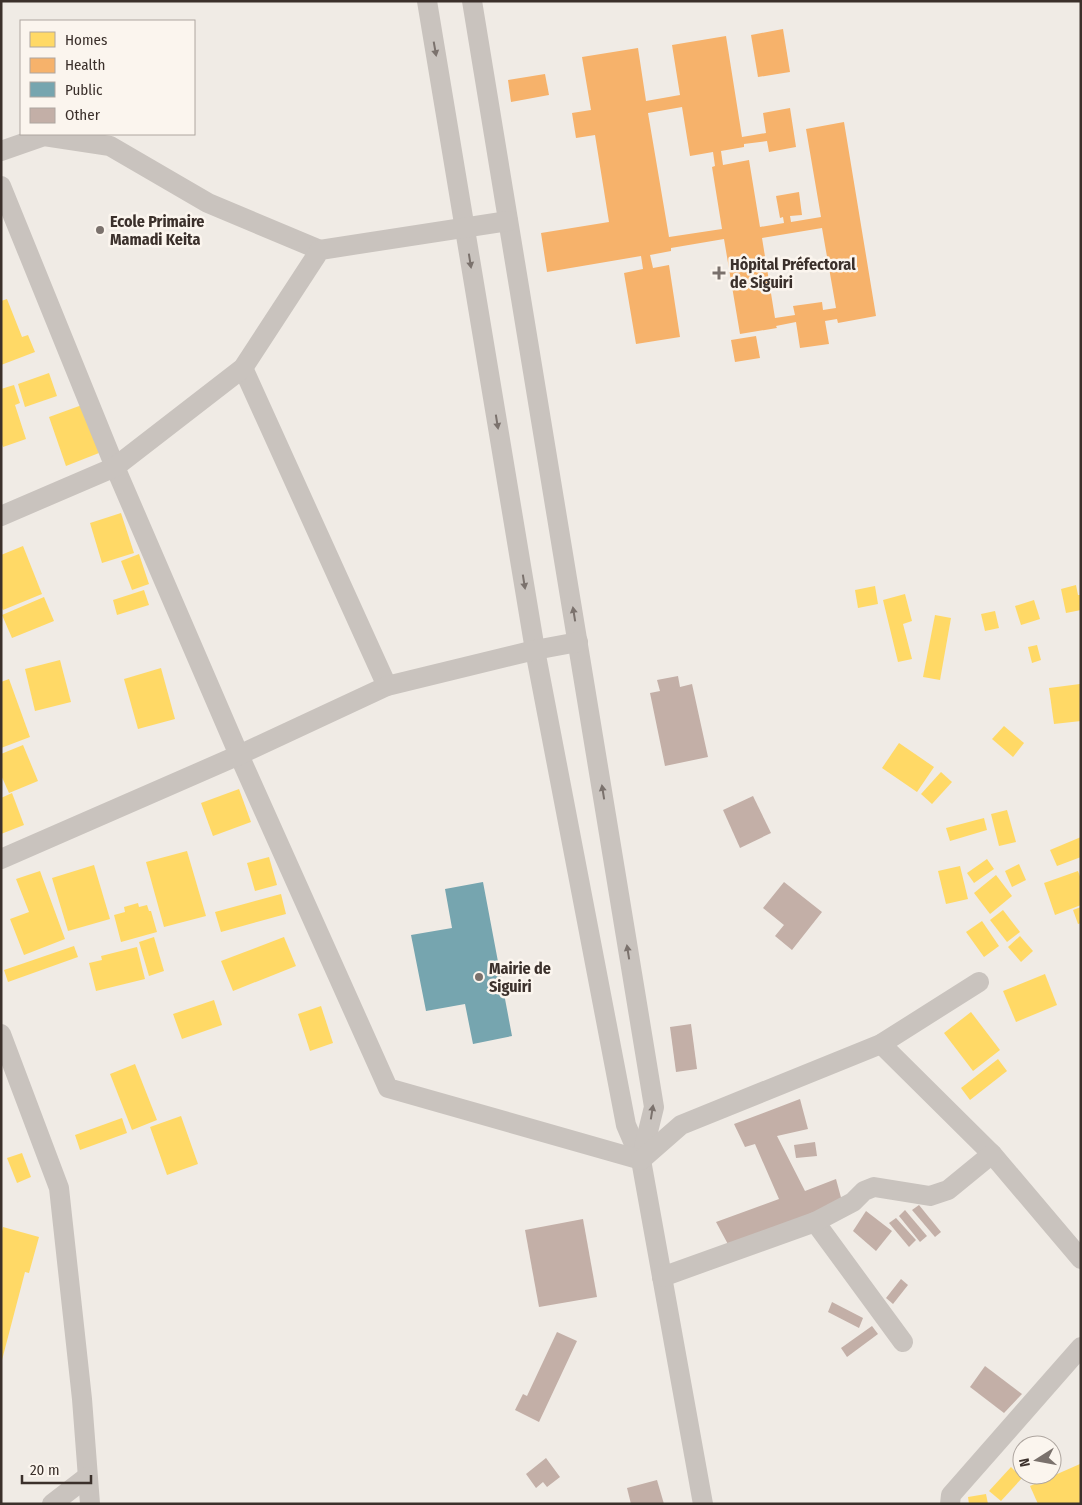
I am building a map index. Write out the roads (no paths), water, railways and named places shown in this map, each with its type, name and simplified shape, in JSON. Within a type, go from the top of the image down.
[{"type":"street","points":[[427,1],[535,650],[626,1125],[641,1160],[704,1504]]},
{"type":"street","points":[[472,1],[654,1108],[641,1160]]},
{"type":"street","points":[[1,151],[44,136],[110,146],[208,203],[320,250],[508,221]]},
{"type":"street","points":[[1,186],[115,467],[388,1088],[641,1160]]},
{"type":"street","points":[[1,516],[115,467],[243,368],[320,250]]},
{"type":"street","points":[[243,368],[387,686]]},
{"type":"street","points":[[1,859],[240,755],[387,686],[535,650],[578,642]]},
{"type":"street","points":[[641,1160],[681,1125],[881,1044],[979,982]]},
{"type":"street","points":[[1,1034],[59,1188],[82,1399],[90,1504]]},
{"type":"street","points":[[881,1044],[992,1154],[1081,1259]]},
{"type":"street","points":[[662,1278],[815,1222],[854,1202],[864,1191],[874,1187],[930,1196],[948,1190],[992,1154]]},
{"type":"street","points":[[815,1222],[903,1342]]},
{"type":"street","points":[[950,1504],[951,1495],[1081,1347]]},
{"type":"street","points":[[52,1504],[87,1477]]},
{"type":"place","name":"Ecole Primaire Mamadi Keita","points":[[100,230]]},
{"type":"place","name":"Hôpital Préfectoral de Siguiri","points":[[719,273]]},
{"type":"place","name":"Mairie de Siguiri","points":[[479,977]]}]
